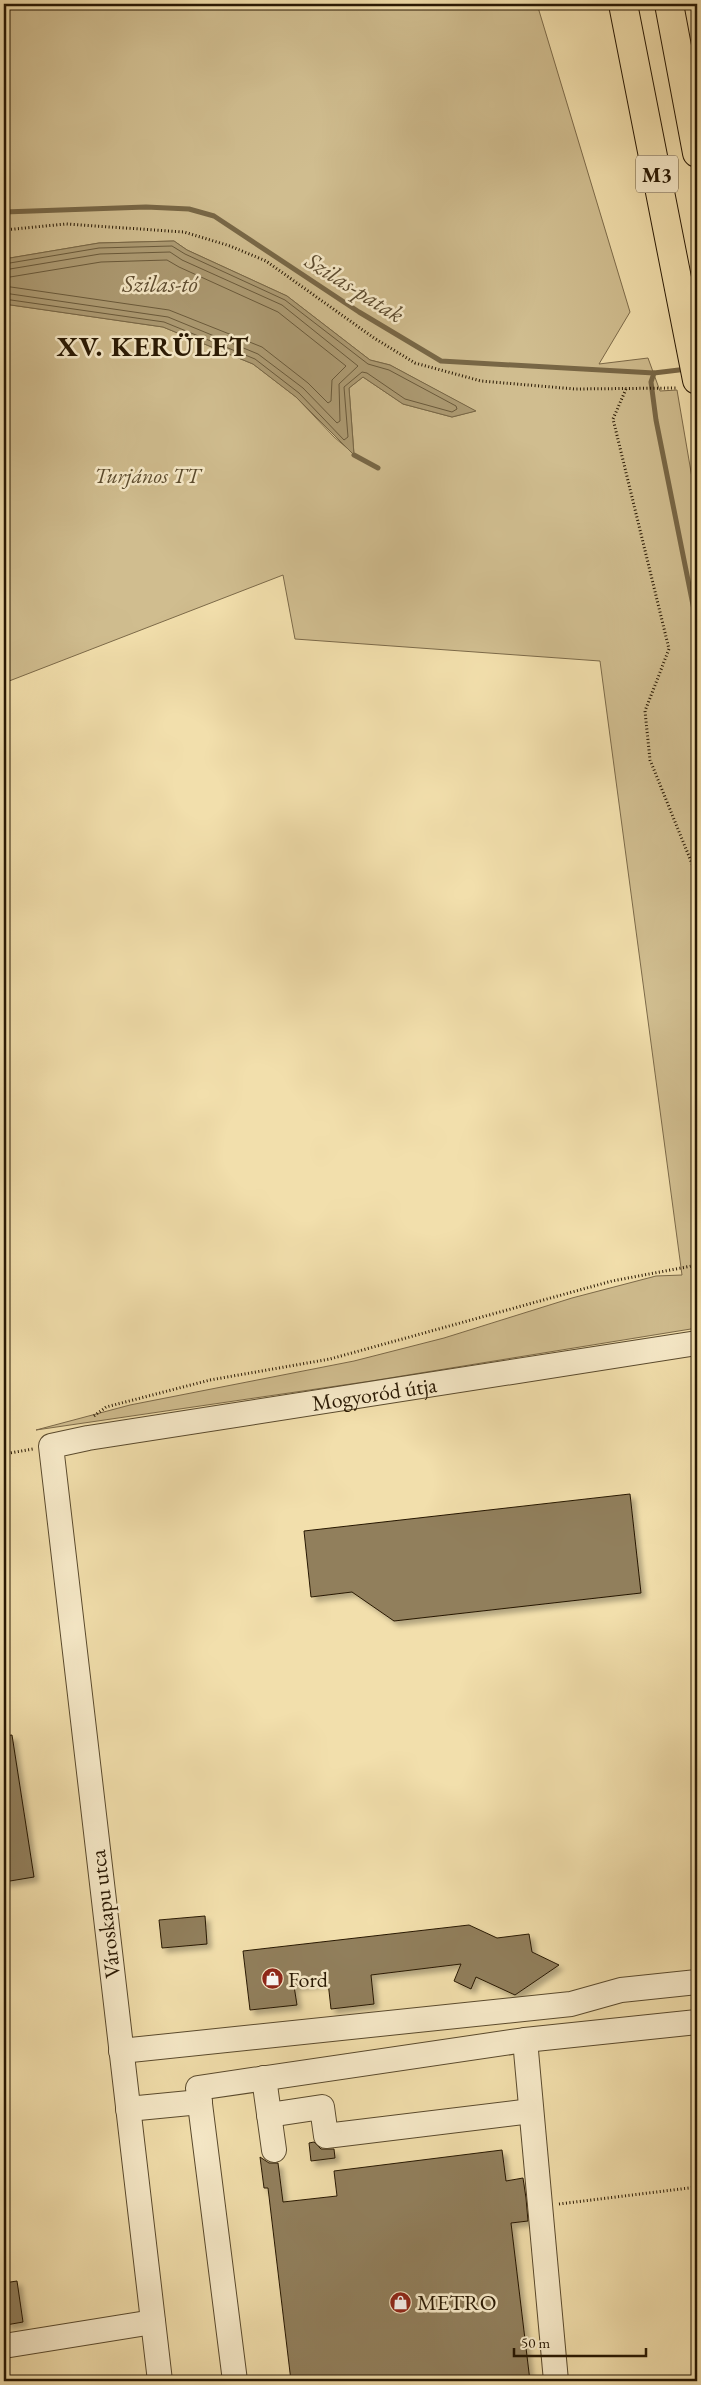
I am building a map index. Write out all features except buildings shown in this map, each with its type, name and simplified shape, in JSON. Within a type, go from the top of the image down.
[{"type":"highway","name":"M3","points":[[623,4],[690,343],[685,384]]},
{"type":"highway","name":"M3","points":[[669,4],[697,153]]},
{"type":"street","name":"Mogyoród útja","points":[[51,1446],[98,1436],[697,1343]]},
{"type":"street","name":"Városkapu utca","points":[[51,1446],[160,2381]]},
{"type":"street","points":[[121,2051],[571,2004],[620,1990],[697,1982]]},
{"type":"street","points":[[235,2381],[198,2088],[525,2040],[697,2022]]},
{"type":"street","points":[[525,2040],[556,2381]]},
{"type":"street","points":[[264,2078],[274,2150]]},
{"type":"street","points":[[128,2109],[200,2102]]},
{"type":"street","points":[[269,2115],[322,2108],[326,2136],[531,2111]]},
{"type":"street","points":[[4,2346],[153,2322]]},
{"type":"path","points":[[4,230],[66,224],[184,232],[230,246],[266,261],[374,338],[415,363],[481,381],[575,389],[659,388],[685,384]]},
{"type":"path","points":[[626,388],[613,419],[669,649],[645,711],[650,760],[697,876]]},
{"type":"path","points":[[90,1418],[106,1407],[210,1380],[330,1359],[612,1281],[697,1265]]},
{"type":"path","points":[[4,1454],[51,1446]]},
{"type":"path","points":[[540,2206],[697,2187]]},
{"type":"green space","name":"Turjános TT","points":[[4,4],[537,4],[630,312],[599,364],[648,358],[660,391],[677,390],[697,507],[697,1328],[371,1381],[36,1430],[130,1405],[354,1361],[444,1338],[572,1298],[656,1276],[682,1275],[600,661],[295,639],[283,575],[4,683],[4,304],[163,327],[253,364],[296,397],[334,437],[354,454],[349,388],[363,377],[403,404],[452,417],[475,411],[390,365],[370,360],[287,296],[187,250],[174,241],[99,243],[4,259]]},
{"type":"water","name":"Szilas-tó","points":[[174,241],[187,250],[287,296],[370,360],[390,365],[476,411],[452,417],[403,404],[363,377],[349,388],[354,455],[296,397],[253,364],[163,327],[4,304],[4,259],[99,243]]},
{"type":"waterway","name":"Szilas-patak","points":[[4,212],[146,207],[189,209],[214,216],[359,312],[441,361],[654,373],[687,369]]},
{"type":"waterway","points":[[654,373],[651,382],[656,420],[697,625]]},
{"type":"waterway","points":[[354,455],[378,468]]},
{"type":"place","name":"Ford","points":[[272,1979]]},
{"type":"place","name":"METRO","points":[[401,2302]]},
{"type":"district","name":"XV. KERÜLET","points":[[153,346]]}]
